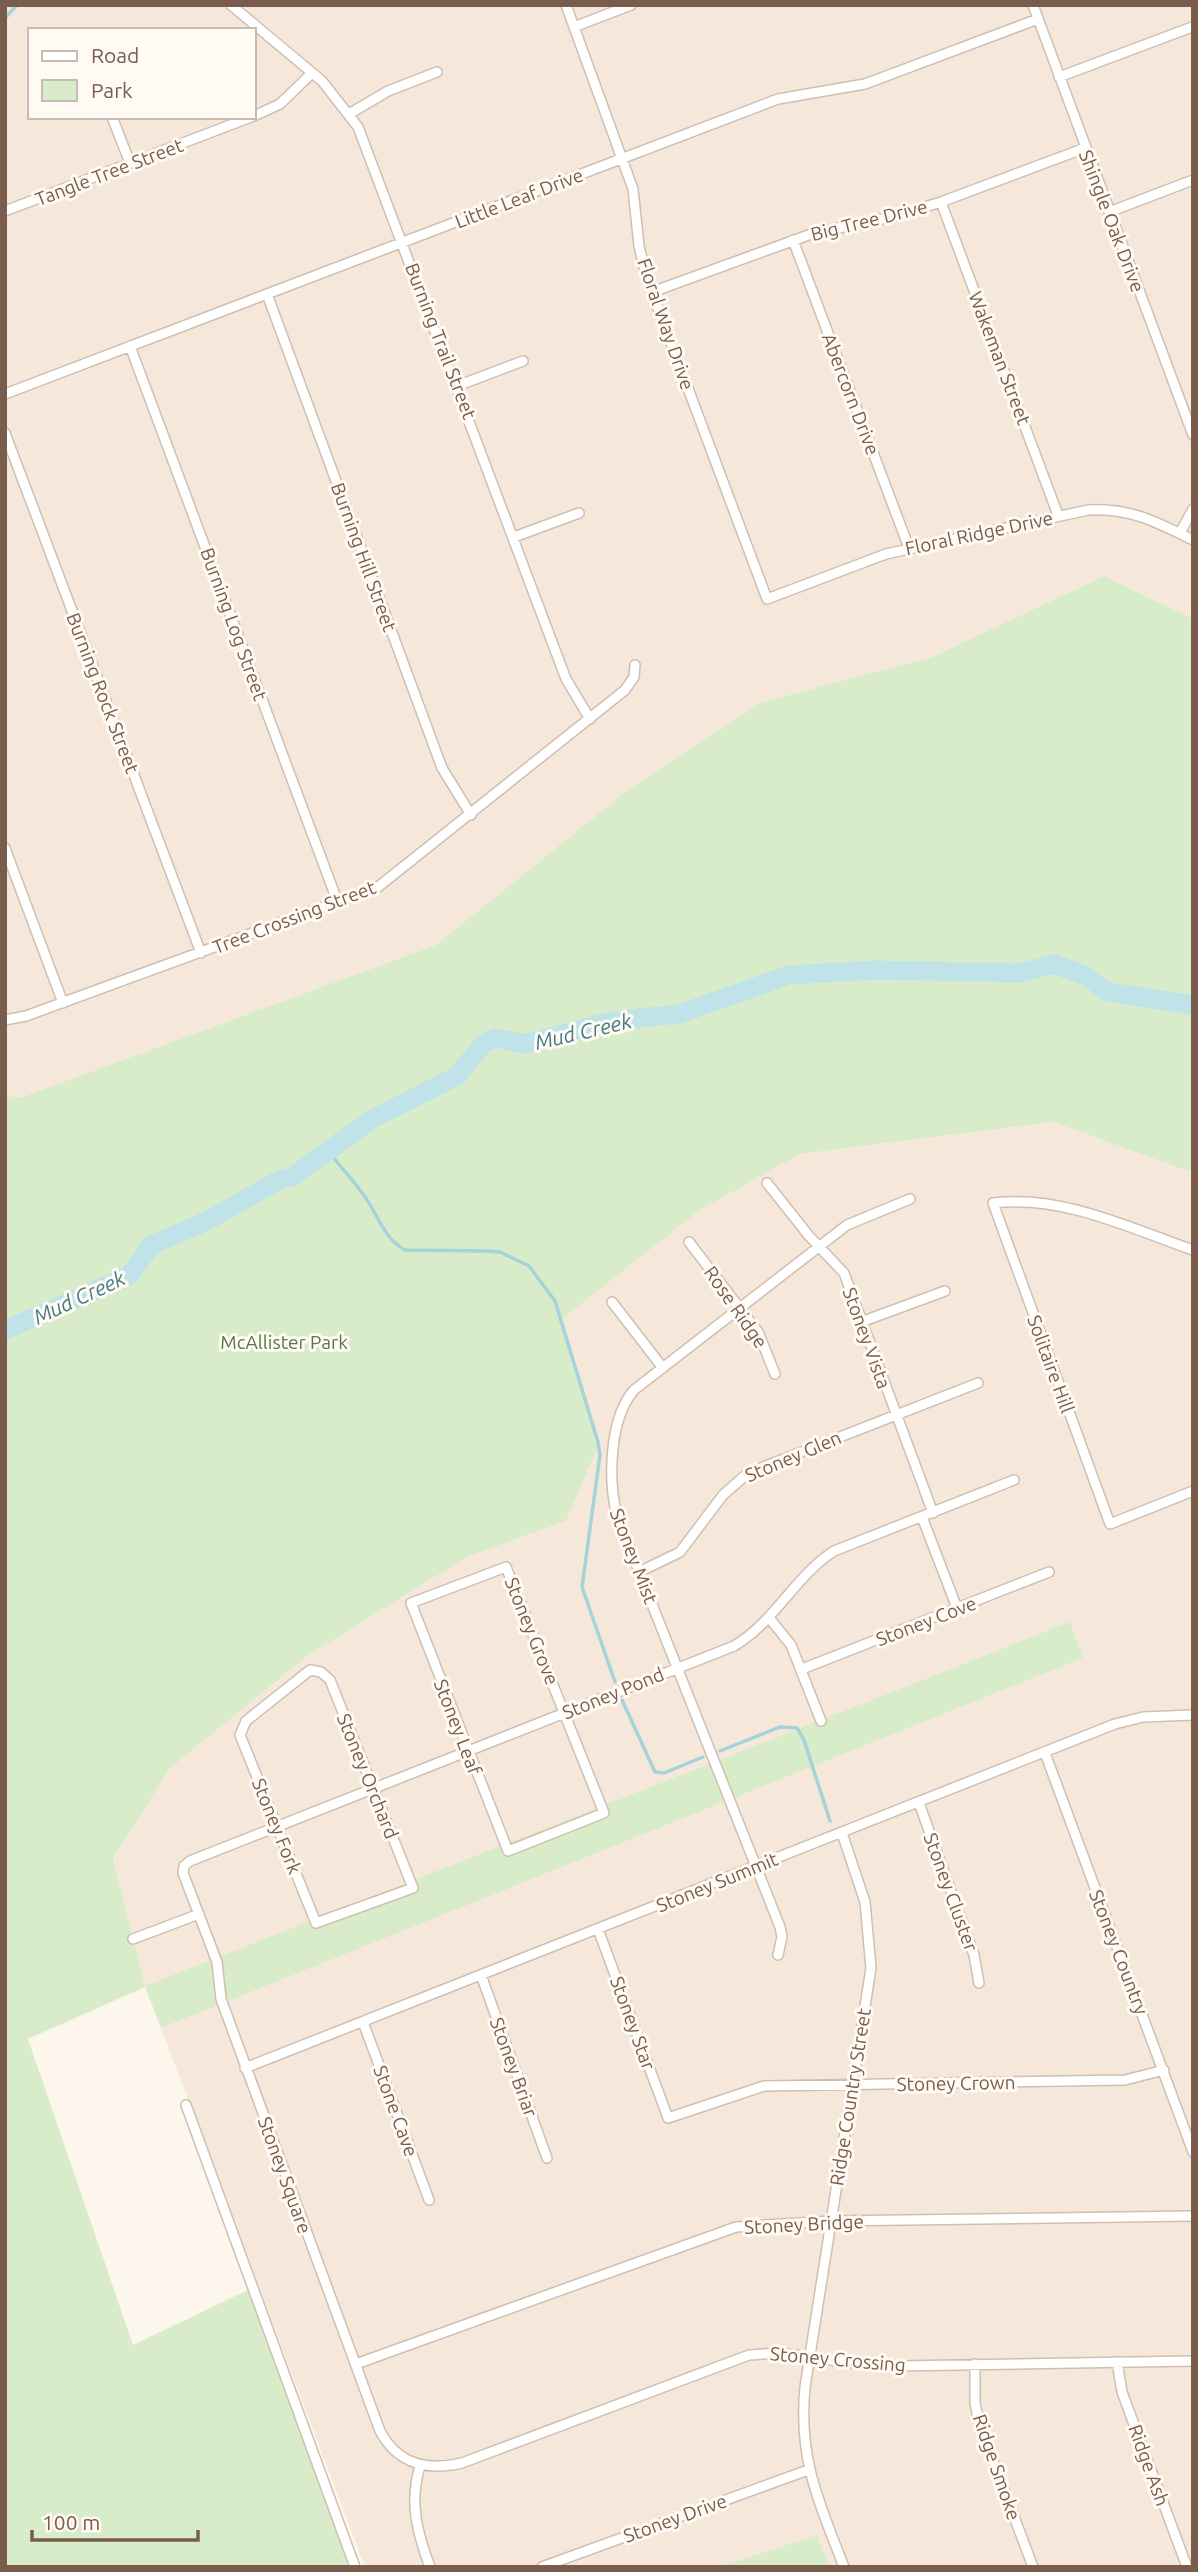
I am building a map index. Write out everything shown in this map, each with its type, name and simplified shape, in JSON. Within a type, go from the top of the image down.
[{"type":"street","name":"Burning Trail Street","points":[[231,5],[312,73],[349,114],[367,146],[566,679],[590,719]]},
{"type":"street","name":"Floral Way Drive","points":[[566,5],[633,189],[641,256],[652,292],[768,599]]},
{"type":"street","points":[[574,26],[631,5]]},
{"type":"street","name":"Shingle Oak Drive","points":[[1033,5],[1193,435]]},
{"type":"street","name":"Little Leaf Drive","points":[[5,394],[778,99],[865,84],[1038,19]]},
{"type":"street","points":[[1059,77],[1192,27]]},
{"type":"street","points":[[349,114],[388,91],[437,72]]},
{"type":"street","name":"Tangle Tree Street","points":[[256,116],[280,104],[312,73]]},
{"type":"street","points":[[113,119],[130,163]]},
{"type":"street","name":"Tangle Tree Street","points":[[5,211],[248,119]]},
{"type":"street","name":"Big Tree Drive","points":[[652,292],[836,226],[896,216],[941,202],[1085,148]]},
{"type":"street","points":[[1109,212],[1193,180]]},
{"type":"street","name":"Wakeman Street","points":[[941,202],[1058,515]]},
{"type":"street","name":"Abercorn Drive","points":[[793,240],[909,548]]},
{"type":"street","name":"Burning Hill Street","points":[[267,294],[442,768],[471,815]]},
{"type":"street","name":"Burning Log Street","points":[[130,346],[338,903]]},
{"type":"street","points":[[457,386],[523,361]]},
{"type":"street","name":"Burning Rock Street","points":[[5,433],[201,953]]},
{"type":"street","points":[[1180,533],[1193,509]]},
{"type":"street","name":"Floral Ridge Drive","points":[[768,599],[909,548],[1088,510],[1124,510],[1193,540]]},
{"type":"street","points":[[514,537],[579,513]]},
{"type":"street","name":"Tree Crossing Street","points":[[5,1020],[63,1003],[366,893],[390,879],[590,719],[631,683],[635,665]]},
{"type":"street","points":[[5,848],[63,1003]]},
{"type":"street","name":"Stoney Vista","points":[[767,1182],[844,1273],[933,1513]]},
{"type":"street","name":"Stoney Mist","points":[[778,1955],[782,1937],[617,1516],[612,1497],[611,1467],[624,1405],[634,1390],[820,1247],[865,1216],[910,1199]]},
{"type":"street","name":"Solitaire Hill","points":[[1193,1250],[1068,1206],[1027,1201],[993,1203],[1110,1524],[1193,1492]]},
{"type":"street","name":"Rose Ridge","points":[[690,1242],[758,1332],[775,1374]]},
{"type":"street","points":[[861,1322],[945,1291]]},
{"type":"street","points":[[612,1301],[663,1368]]},
{"type":"street","name":"Stoney Glen","points":[[639,1573],[680,1552],[723,1495],[748,1473],[978,1383]]},
{"type":"street","name":"Stoney Pond","points":[[184,1866],[371,1787],[734,1646],[770,1619],[816,1563],[844,1547],[1014,1480]]},
{"type":"street","points":[[922,1517],[957,1608]]},
{"type":"street","name":"Stoney Grove","points":[[411,1603],[506,1567],[604,1813],[508,1851]]},
{"type":"street","name":"Stoney Cove","points":[[802,1669],[1049,1572]]},
{"type":"street","name":"Stoney Leaf","points":[[411,1603],[508,1851]]},
{"type":"street","points":[[770,1619],[791,1645],[821,1721]]},
{"type":"street","name":"Stoney Orchard","points":[[240,1728],[305,1673],[316,1670],[330,1679],[413,1888],[316,1923]]},
{"type":"street","name":"Stoney Summit","points":[[245,2068],[1115,1724],[1143,1717],[1193,1715]]},
{"type":"street","name":"Stoney Fork","points":[[240,1728],[240,1735],[316,1923]]},
{"type":"street","name":"Stoney Country","points":[[1045,1753],[1193,2152]]},
{"type":"street","name":"Stoney Cluster","points":[[919,1802],[974,1955],[979,1983]]},
{"type":"street","name":"Ridge Country Street","points":[[842,1833],[865,1902],[871,1944],[871,1968],[809,2357],[803,2418],[808,2470],[844,2567]]},
{"type":"street","name":"Stoney Square","points":[[184,1866],[183,1873],[217,1962],[220,1997],[387,2443],[405,2459],[420,2466]]},
{"type":"street","points":[[133,1939],[199,1914]]},
{"type":"street","name":"Stoney Star","points":[[598,1929],[668,2118]]},
{"type":"street","name":"Stoney Briar","points":[[481,1975],[547,2158]]},
{"type":"street","name":"Stone Cave","points":[[363,2022],[429,2200]]},
{"type":"street","name":"Stoney Crown","points":[[668,2118],[764,2086],[1125,2080],[1164,2070]]},
{"type":"street","points":[[186,2105],[355,2567]]},
{"type":"street","name":"Stoney Bridge","points":[[356,2364],[736,2227],[831,2221],[1193,2216]]},
{"type":"street","name":"Stoney Crossing","points":[[420,2466],[443,2467],[462,2463],[749,2355],[779,2353],[860,2364],[1193,2361]]},
{"type":"street","name":"Ridge Ash","points":[[1117,2362],[1122,2392],[1186,2567]]},
{"type":"street","name":"Ridge Smoke","points":[[975,2364],[975,2403],[980,2426],[1033,2567]]},
{"type":"street","points":[[420,2466],[413,2500],[420,2539],[430,2567]]},
{"type":"street","name":"Stoney Drive","points":[[542,2567],[808,2470]]},
{"type":"shaded area","points":[[5,5],[1193,5],[1193,619],[1104,576],[932,657],[762,702],[624,793],[436,945],[22,1097],[5,1096]]},
{"type":"shaded area","points":[[1053,1122],[1193,1173],[1193,2567],[365,2567],[161,2028],[1083,1658],[1070,1623],[145,1987],[113,1860],[170,1767],[307,1656],[467,1557],[566,1521],[598,1447],[561,1319],[700,1210],[800,1154]]},
{"type":"green space","name":"McAllister Park","points":[[1104,576],[1193,619],[1193,1173],[1053,1122],[800,1154],[700,1210],[562,1319],[598,1447],[566,1521],[467,1557],[307,1656],[170,1768],[113,1859],[145,1986],[1070,1622],[1083,1658],[161,2028],[145,1987],[28,2039],[133,2345],[250,2289],[350,2567],[5,2567],[5,1096],[22,1097],[436,945],[624,793],[762,702],[932,657]]},
{"type":"green space","points":[[817,2535],[829,2567],[719,2567]]},
{"type":"waterway","points":[[5,18],[17,5]]},
{"type":"waterway","name":"Mud Creek","points":[[5,1330],[130,1275],[151,1245],[205,1222],[281,1179],[292,1177],[372,1119],[457,1076],[484,1043],[496,1038],[525,1044],[611,1021],[679,1014],[789,975],[877,970],[1020,973],[1054,964],[1086,976],[1108,992],[1193,1005]]},
{"type":"waterway","points":[[328,1151],[363,1194],[397,1245],[405,1250],[500,1252],[529,1266],[555,1301],[598,1442],[600,1455],[582,1587],[615,1682]]},
{"type":"waterway","points":[[622,1700],[655,1772],[664,1773],[703,1757]]},
{"type":"waterway","points":[[720,1751],[780,1727],[797,1728],[804,1740],[830,1821]]}]
